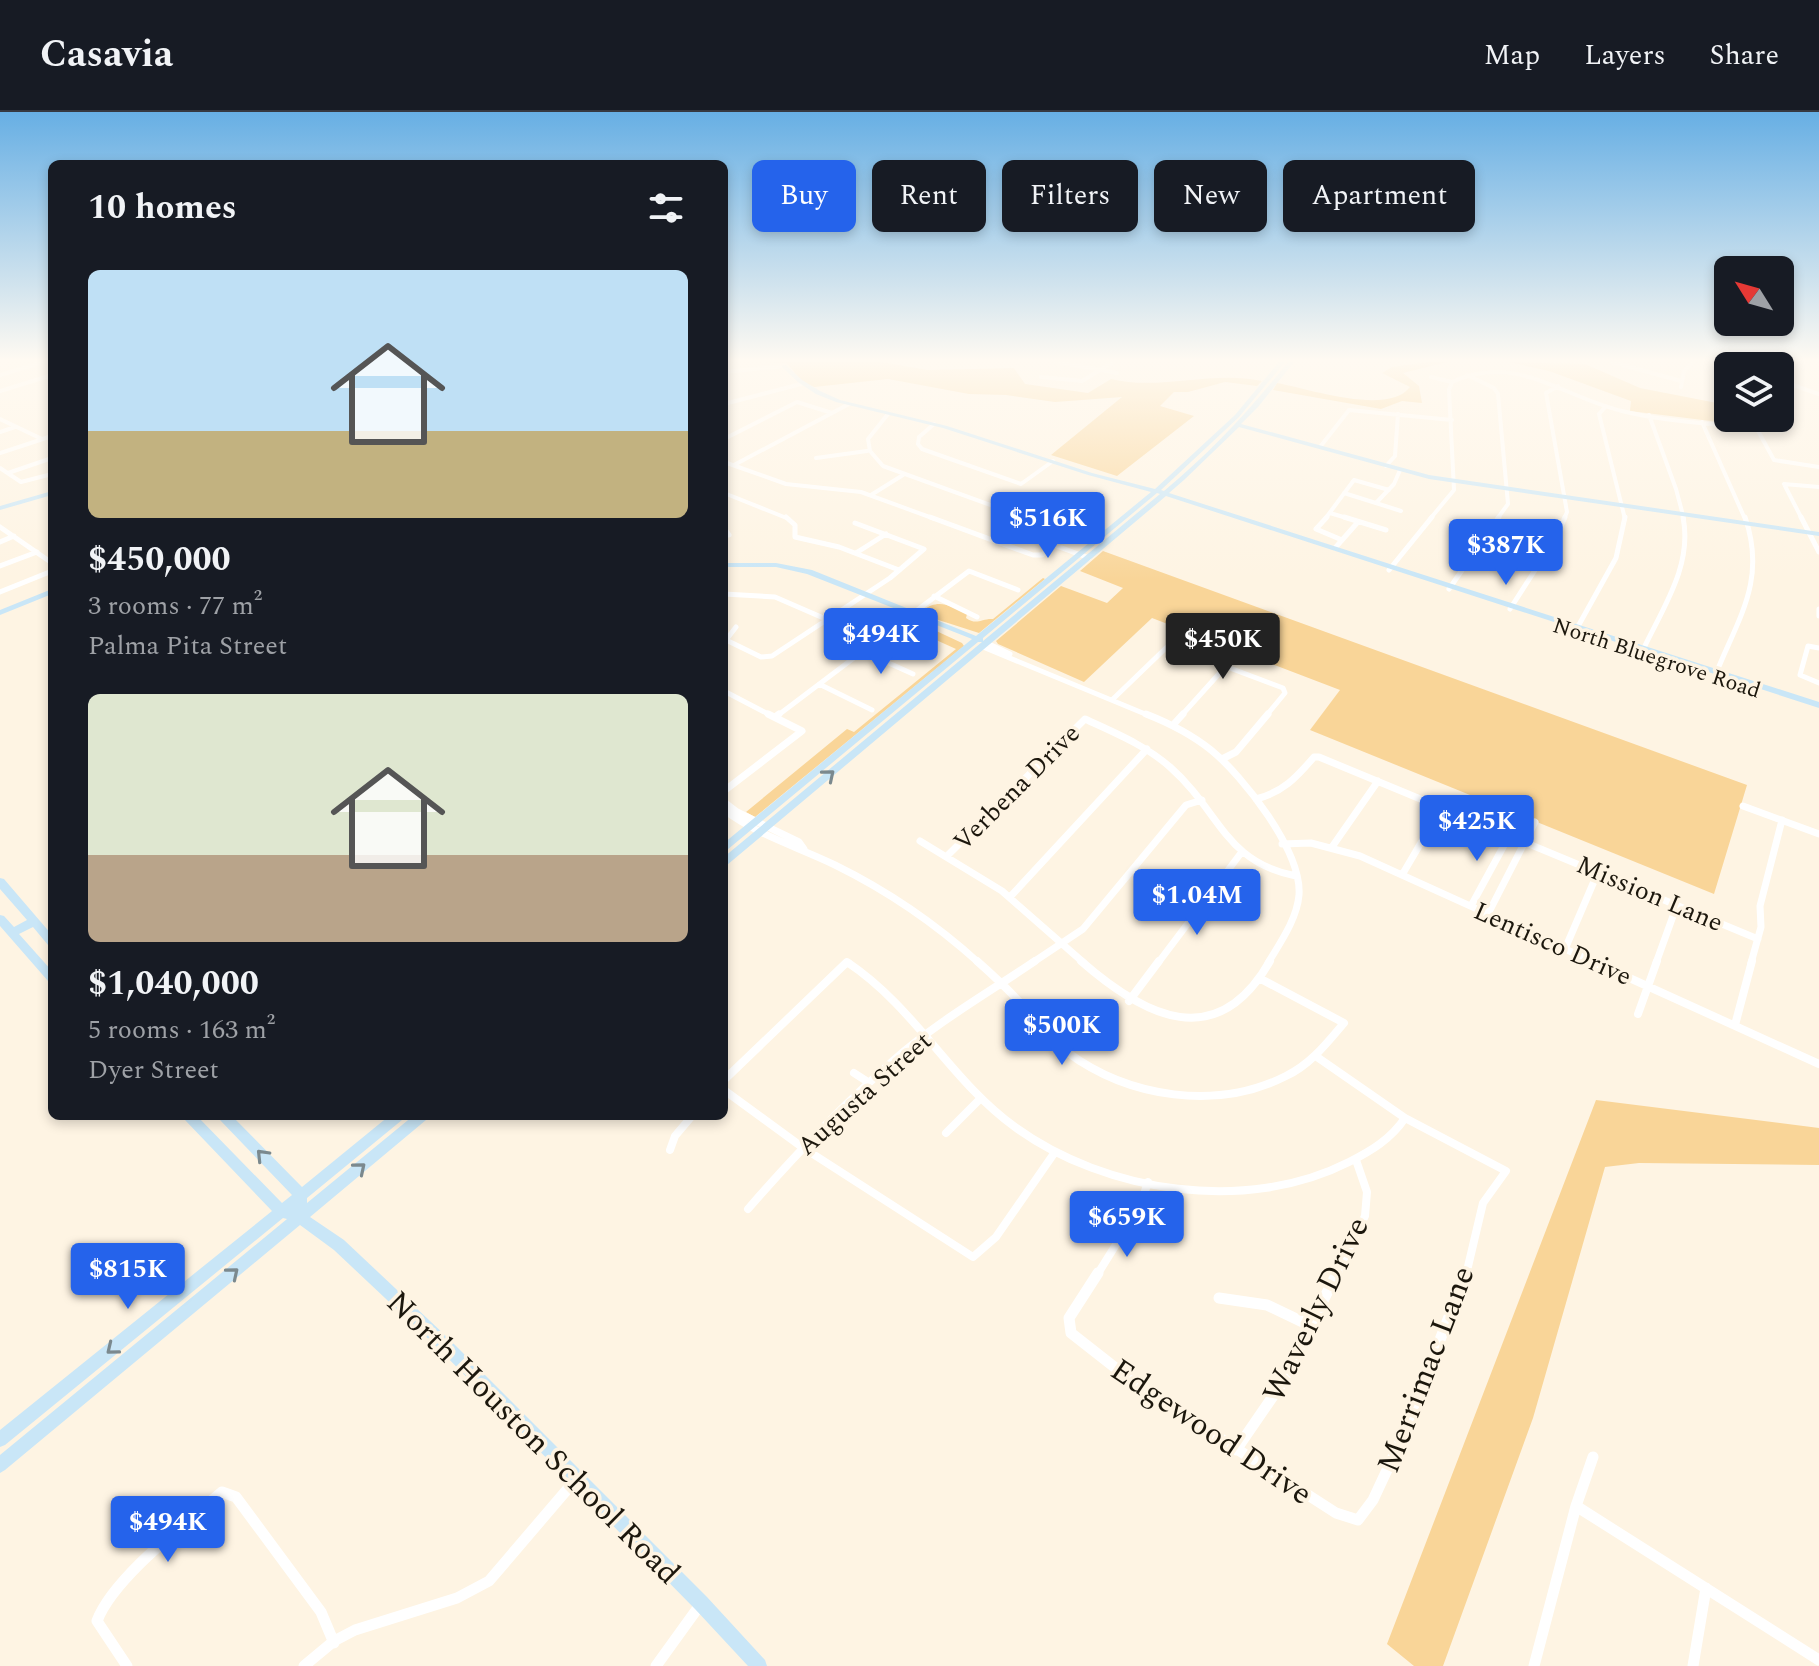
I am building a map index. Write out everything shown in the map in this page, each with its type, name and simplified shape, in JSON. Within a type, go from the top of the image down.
[{"type":"main road","name":"North Bluegrove Road","points":[[968,435],[1335,548],[1390,568]]},
{"type":"main road","points":[[728,858],[759,826],[922,685],[1060,583],[1129,524],[1186,462],[1221,435]]},
{"type":"main road","points":[[728,845],[759,826],[932,689],[1050,579],[1120,521],[1196,465],[1224,435]]},
{"type":"main road","points":[[1273,435],[1400,470],[1454,480],[1819,534]]},
{"type":"main road","points":[[1186,462],[1196,465]]},
{"type":"main road","points":[[0,508],[48,494]]},
{"type":"main road","name":"North Bluegrove Road","points":[[1235,517],[1819,707]]},
{"type":"main road","points":[[1120,521],[1129,524]]},
{"type":"main road","points":[[728,565],[763,564],[796,568],[980,643]]},
{"type":"main road","points":[[1050,579],[1060,583]]},
{"type":"main road","points":[[0,613],[48,593]]},
{"type":"main road","points":[[922,685],[932,689]]},
{"type":"main road","points":[[0,882],[48,937]]},
{"type":"main road","points":[[0,919],[48,974]]},
{"type":"main road","points":[[12,933],[34,921]]},
{"type":"main road","name":"North Houston School Road","points":[[193,1120],[281,1211],[300,1218],[348,1254],[577,1478],[759,1666]]},
{"type":"main road","points":[[228,1120],[301,1195],[300,1218]]},
{"type":"main road","points":[[0,1440],[393,1120]]},
{"type":"main road","points":[[0,1465],[417,1120]]},
{"type":"street","points":[[32,435],[42,439]]},
{"type":"street","points":[[734,465],[791,435]]},
{"type":"street","points":[[867,451],[869,435]]},
{"type":"street","points":[[922,435],[918,444],[922,449],[1021,484],[1053,461]]},
{"type":"street","points":[[1320,447],[1332,435]]},
{"type":"street","points":[[1386,466],[1395,456],[1397,435]]},
{"type":"street","points":[[1390,568],[1454,490],[1452,435]]},
{"type":"street","points":[[1450,588],[1505,513],[1509,488],[1503,435]]},
{"type":"street","points":[[1511,607],[1563,524],[1567,508],[1554,435]]},
{"type":"street","points":[[1577,629],[1622,544],[1626,518],[1604,435]]},
{"type":"street","points":[[1643,650],[1687,554],[1682,513],[1656,435]]},
{"type":"street","points":[[1708,435],[1753,541],[1755,568],[1716,674]]},
{"type":"street","points":[[1760,435],[1774,460],[1819,467]]},
{"type":"street","points":[[0,453],[48,437]]},
{"type":"street","points":[[816,458],[867,451]]},
{"type":"street","points":[[728,463],[786,484],[871,495],[1030,554],[1042,555],[1064,536],[1062,532],[903,475],[883,466],[867,451]]},
{"type":"street","points":[[8,473],[48,459]]},
{"type":"street","points":[[0,468],[21,482],[48,475]]},
{"type":"street","points":[[1376,503],[1389,490],[1400,470]]},
{"type":"street","points":[[871,495],[903,475]]},
{"type":"street","points":[[1342,540],[1316,530],[1354,480],[1389,490]]},
{"type":"street","points":[[1819,487],[1784,484],[1819,552]]},
{"type":"street","points":[[823,496],[825,487]]},
{"type":"street","points":[[1344,493],[1401,511]]},
{"type":"street","points":[[728,495],[785,516],[795,525],[795,537],[856,553],[899,570]]},
{"type":"street","points":[[1330,513],[1386,530]]},
{"type":"street","points":[[1335,548],[1358,522]]},
{"type":"street","points":[[728,640],[768,658],[866,595],[923,551],[855,523]]},
{"type":"street","points":[[0,527],[48,560]]},
{"type":"street","points":[[856,553],[886,534]]},
{"type":"street","points":[[0,542],[14,536]]},
{"type":"street","points":[[1054,545],[1089,558]]},
{"type":"street","points":[[0,566],[37,552]]},
{"type":"street","points":[[775,717],[969,571],[1018,590]]},
{"type":"street","points":[[0,592],[48,573]]},
{"type":"street","points":[[728,594],[775,597],[828,620]]},
{"type":"street","points":[[934,596],[977,617]]},
{"type":"street","points":[[728,636],[736,627]]},
{"type":"street","points":[[920,841],[1010,897],[1129,1001],[1178,1018],[1211,1015],[1238,1003],[1259,978],[1288,928],[1299,893],[1296,876],[1282,844],[1256,799],[1222,759],[1194,736],[980,643]]},
{"type":"street","points":[[1113,699],[1165,647],[1174,646],[1283,688],[1285,693],[1243,744],[1236,752],[1222,759]]},
{"type":"street","points":[[1816,647],[1808,646],[1800,675],[1819,683]]},
{"type":"street","points":[[862,651],[913,674]]},
{"type":"street","points":[[1173,725],[1226,666]]},
{"type":"street","points":[[819,684],[872,710]]},
{"type":"street","points":[[728,694],[802,731],[728,788]]},
{"type":"street","name":"Verbena Drive","points":[[947,856],[1085,719],[1147,749]]},
{"type":"street","points":[[1010,897],[1147,749],[1181,777],[1202,800],[1241,853],[1262,868],[1296,876]]},
{"type":"street","name":"Mission Lane","points":[[1256,799],[1283,789],[1314,757],[1319,757],[1758,939]]},
{"type":"street","points":[[1332,847],[1378,781]]},
{"type":"street","name":"Augusta Street","points":[[748,1209],[802,1147],[868,1082],[928,1033],[1083,929],[1186,805],[1202,800]]},
{"type":"street","points":[[728,805],[759,826]]},
{"type":"street","points":[[1743,806],[1819,834]]},
{"type":"street","points":[[1402,875],[1442,807]]},
{"type":"street","points":[[728,812],[873,885],[910,909],[1003,985],[1068,1052],[1104,1074],[1143,1088],[1207,1096],[1257,1091],[1303,1069],[1317,1057],[1344,1023],[1259,978]]},
{"type":"street","points":[[1471,906],[1520,816]]},
{"type":"street","points":[[1735,1025],[1758,939],[1760,906],[1782,820]]},
{"type":"street","points":[[1488,914],[1535,822]]},
{"type":"street","name":"Lentisco Drive","points":[[1282,844],[1332,847],[1402,875],[1819,1064]]},
{"type":"street","points":[[1129,1001],[1241,853]]},
{"type":"street","points":[[1565,949],[1598,872]]},
{"type":"street","points":[[1638,1014],[1677,905]]},
{"type":"street","points":[[728,1076],[847,962],[874,981],[928,1033],[981,1098],[1013,1126],[1055,1152],[1091,1167],[1148,1182],[1196,1190],[1264,1189],[1321,1176],[1356,1160],[1387,1139],[1405,1118],[1317,1057]]},
{"type":"street","points":[[854,1073],[868,1082]]},
{"type":"street","points":[[728,1093],[802,1147],[951,1246],[973,1257],[996,1237],[1055,1152]]},
{"type":"street","points":[[946,1133],[981,1098]]},
{"type":"street","name":"Merrimac Lane","points":[[1358,1520],[1373,1500],[1401,1440],[1462,1289],[1483,1203],[1506,1171],[1405,1118]]},
{"type":"street","points":[[670,1150],[675,1136],[689,1120]]},
{"type":"street","name":"Waverly Drive","points":[[1236,1450],[1267,1408],[1365,1216],[1367,1192],[1356,1160]]},
{"type":"street","name":"Edgewood Drive","points":[[1148,1182],[1140,1206],[1069,1318],[1071,1333],[1136,1384],[1236,1450],[1336,1513],[1358,1520]]},
{"type":"street","points":[[1219,1298],[1267,1305],[1311,1326]]},
{"type":"street","points":[[1534,1666],[1576,1506],[1593,1457]]},
{"type":"street","points":[[304,1666],[354,1631],[471,1593],[489,1581],[577,1478]]},
{"type":"street","points":[[127,1666],[97,1621],[97,1615],[120,1585],[222,1492],[229,1492],[321,1612],[334,1643]]},
{"type":"street","points":[[1576,1506],[1819,1660]]},
{"type":"street","points":[[1693,1666],[1706,1588]]},
{"type":"street","points":[[656,1666],[701,1603]]},
{"type":"shaded area","points":[[1076,435],[1170,435],[1117,476],[1051,455]]},
{"type":"shaded area","points":[[1103,551],[1747,785],[1714,894],[1310,730],[1340,690],[1152,618],[1084,682],[998,644],[996,641],[1061,586],[1107,603],[1123,588],[1080,571]]},
{"type":"shaded area","points":[[1043,578],[979,633],[923,615],[922,611],[939,604],[967,614],[966,618],[973,621],[993,619]]},
{"type":"shaded area","points":[[915,621],[964,646],[755,817],[746,812],[847,729],[854,732],[956,649],[903,625]]},
{"type":"shaded area","points":[[1596,1100],[1819,1128],[1819,1165],[1639,1163],[1605,1167],[1533,1418],[1443,1666],[1414,1666],[1387,1644]]}]
